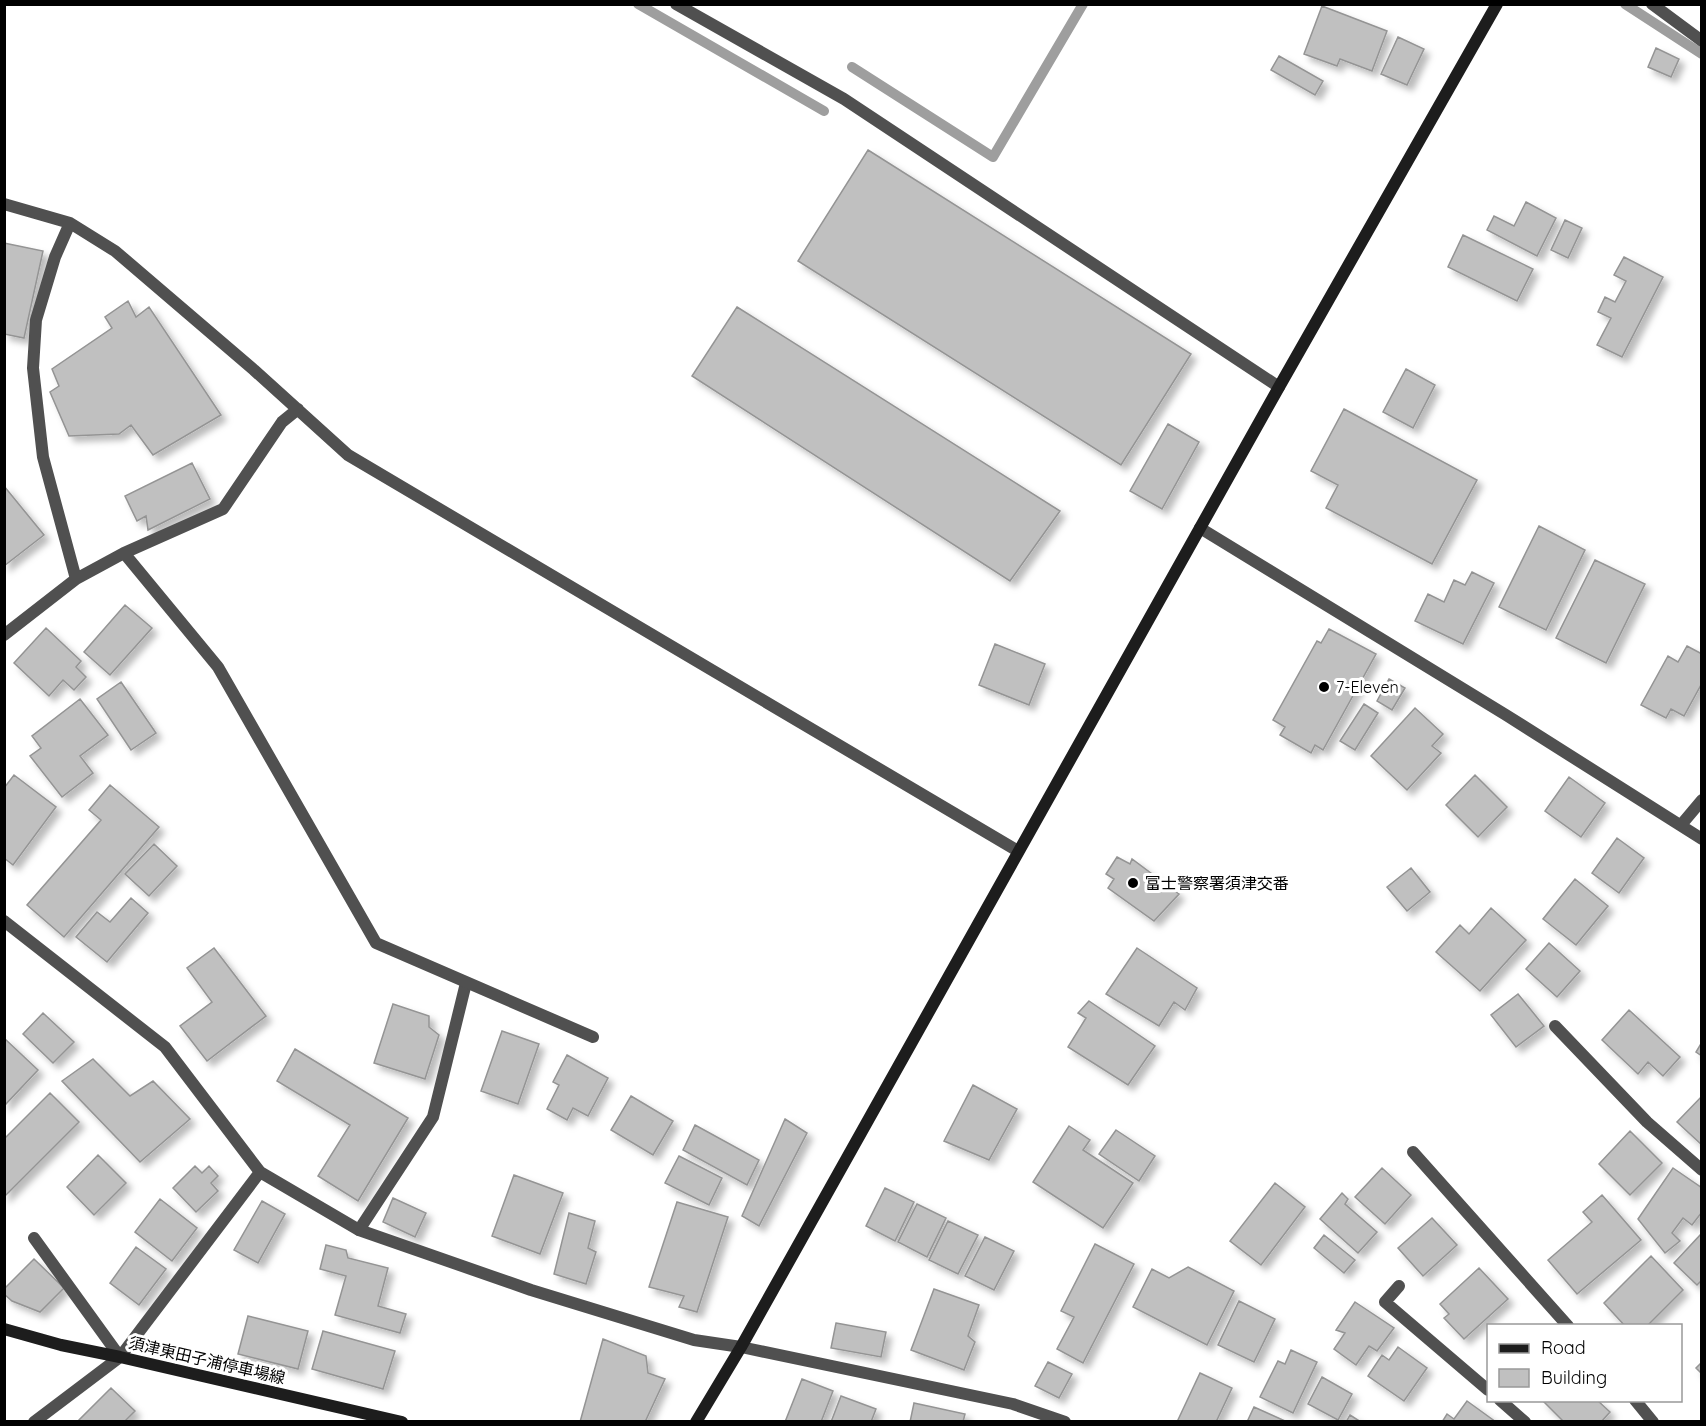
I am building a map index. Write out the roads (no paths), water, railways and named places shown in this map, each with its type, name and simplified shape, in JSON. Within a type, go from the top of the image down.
[{"type":"street","points":[[676,4],[844,99],[1279,387]]},
{"type":"street","points":[[696,1422],[741,1347],[1279,387],[1497,4]]},
{"type":"street","points":[[1652,4],[1701,41]]},
{"type":"street","points":[[4,204],[70,222],[115,251],[348,455],[1018,851]]},
{"type":"street","points":[[70,222],[55,257],[36,320],[33,368],[44,457],[76,579]]},
{"type":"street","points":[[4,634],[76,579],[124,553],[223,509],[282,422],[298,410]]},
{"type":"street","points":[[1200,528],[1701,839]]},
{"type":"street","points":[[124,553],[218,667],[376,943],[593,1037]]},
{"type":"street","points":[[1681,825],[1701,800]]},
{"type":"street","points":[[4,921],[165,1047],[260,1172],[359,1230],[531,1290],[694,1340],[741,1347],[1012,1404],[1065,1422]]},
{"type":"street","points":[[359,1230],[433,1118],[466,983]]},
{"type":"street","points":[[1555,1026],[1647,1122],[1701,1170]]},
{"type":"street","points":[[1413,1152],[1566,1324]]},
{"type":"street","points":[[34,1422],[120,1357],[260,1172]]},
{"type":"street","points":[[34,1238],[120,1357]]},
{"type":"street","points":[[1399,1286],[1385,1302],[1487,1389]]},
{"type":"street","name":"須津東田子浦停車場線","points":[[4,1329],[61,1345],[402,1422]]},
{"type":"street","points":[[1501,1402],[1525,1422]]},
{"type":"street","points":[[1636,1402],[1653,1422]]},
{"type":"waterway","points":[[638,4],[824,111]]},
{"type":"waterway","points":[[852,67],[993,157],[1083,4]]},
{"type":"waterway","points":[[1625,4],[1702,54]]},
{"type":"place","name":"7-Eleven","points":[[1324,687]]},
{"type":"place","name":"富士警察署須津交番","points":[[1133,883]]}]
